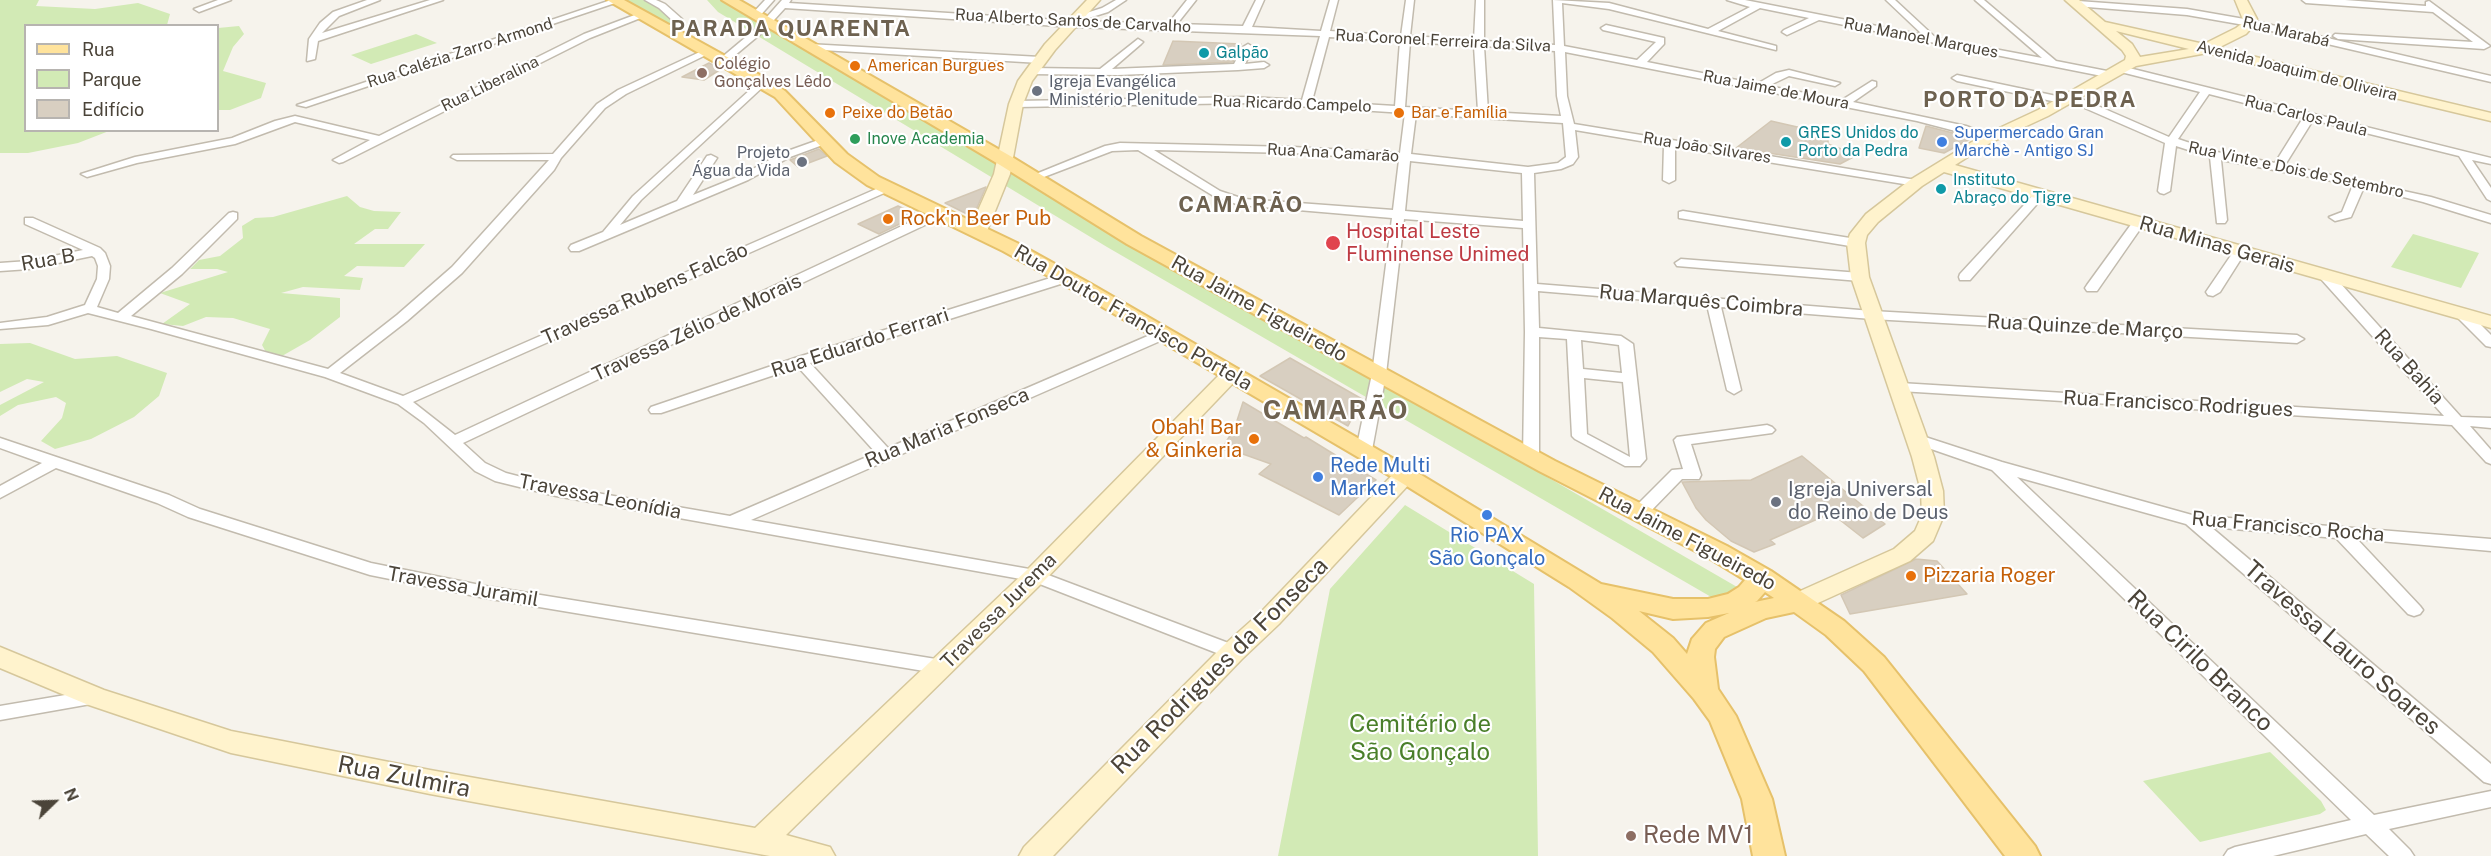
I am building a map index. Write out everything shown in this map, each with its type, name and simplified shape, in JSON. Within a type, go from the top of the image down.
[{"type":"main road","name":"Rua Jaime Figueiredo","points":[[729,0],[1006,161],[1134,240],[1532,458],[1762,577],[1835,628],[1874,664],[2024,856]]},
{"type":"main road","points":[[978,231],[992,202],[1006,161],[1019,93],[1035,66],[1094,0]]},
{"type":"main road","points":[[1704,691],[1700,657],[1702,646],[1715,630],[1773,606],[1798,602],[1902,555],[1925,535],[1933,515],[1932,491],[1900,387],[1860,278],[1856,243],[1863,226],[1916,183],[1990,137],[2068,99],[2122,69],[2206,49],[2241,31],[2250,23],[2249,14],[2241,0]]},
{"type":"main road","name":"Rua Doutor Francisco Portela","points":[[615,1],[762,82],[803,117],[824,141],[853,168],[887,188],[978,231],[1065,278],[1364,450],[1578,581],[1621,611],[1663,645],[1704,691],[1722,716],[1741,755],[1757,799],[1768,856]]},
{"type":"main road","points":[[2075,2],[2132,52],[2122,69]]},
{"type":"main road","name":"Avenida Joaquim de Oliveira","points":[[2103,25],[2491,117]]},
{"type":"main road","name":"Rua Minas Gerais","points":[[1943,167],[2491,322]]},
{"type":"main road","name":"Travessa Jurema","points":[[760,841],[1035,576],[1231,374]]},
{"type":"main road","name":"Rua Rodrigues da Fonseca","points":[[1034,856],[1233,652],[1270,618],[1405,475]]},
{"type":"main road","points":[[1578,581],[1647,604],[1673,609],[1708,608],[1735,602],[1748,594],[1762,577]]},
{"type":"main road","name":"Rua Zulmira","points":[[0,657],[94,697],[231,742],[760,841],[820,856]]},
{"type":"street","points":[[199,9],[227,0]]},
{"type":"street","points":[[310,59],[314,39],[322,25],[336,14],[376,0]]},
{"type":"street","points":[[314,39],[439,0]]},
{"type":"street","points":[[649,0],[662,6],[678,19],[677,25],[667,28]]},
{"type":"street","points":[[761,20],[770,0]]},
{"type":"street","points":[[1075,22],[1105,10],[1122,0]]},
{"type":"street","points":[[1171,26],[1192,0]]},
{"type":"street","points":[[1246,29],[1260,0]]},
{"type":"street","points":[[1307,102],[1334,0]]},
{"type":"street","points":[[1364,450],[1379,374],[1405,157],[1405,39],[1410,0]]},
{"type":"street","points":[[1480,0],[1479,44],[1483,113]]},
{"type":"street","points":[[1557,0],[1594,3],[1773,48]]},
{"type":"street","name":"Rua Ana Camarão","points":[[1032,178],[1109,148],[1141,147],[1251,148],[1405,157],[1528,170],[1548,169],[1569,162],[1572,157],[1562,96],[1557,0]]},
{"type":"street","name":"Rua Manoel Marques","points":[[1731,0],[2055,64],[2122,69]]},
{"type":"street","points":[[1787,32],[1814,16],[1796,0]]},
{"type":"street","points":[[1890,0],[1934,40]]},
{"type":"street","points":[[1979,0],[2055,64]]},
{"type":"street","points":[[2306,0],[2435,9]]},
{"type":"street","points":[[2424,0],[2488,49]]},
{"type":"street","name":"Rua Calézia Zarro Armond","points":[[302,105],[615,1]]},
{"type":"street","points":[[724,60],[761,20],[785,2]]},
{"type":"street","name":"Rua Alberto Santos de Carvalho","points":[[785,2],[1075,22],[1326,34]]},
{"type":"street","name":"Rua Marabá","points":[[2075,2],[2163,8],[2250,23],[2491,79]]},
{"type":"street","points":[[1709,32],[1760,5]]},
{"type":"street","name":"Rua Liberalina","points":[[339,160],[587,36],[643,15]]},
{"type":"street","points":[[1606,28],[1661,39],[1661,42],[1640,63]]},
{"type":"street","points":[[2290,32],[2488,49]]},
{"type":"street","name":"Rua Coronel Ferreira da Silva","points":[[1326,34],[1560,48]]},
{"type":"street","points":[[1102,72],[1138,42]]},
{"type":"street","points":[[808,47],[1102,72],[1264,65]]},
{"type":"street","points":[[1238,66],[1248,47]]},
{"type":"street","name":"Rua Jaime de Moura","points":[[1560,48],[1966,129],[1990,137]]},
{"type":"street","points":[[330,374],[443,283],[608,102],[622,92],[707,52]]},
{"type":"street","name":"Rua Carlos Paula","points":[[2122,69],[2491,161]]},
{"type":"street","points":[[1759,87],[1780,75],[1789,73],[1835,83]]},
{"type":"street","name":"Rua Vinte e Dois de Setembro","points":[[1957,78],[2068,99],[2171,141],[2215,155],[2360,183],[2427,199],[2491,219]]},
{"type":"street","points":[[609,232],[637,198],[762,82]]},
{"type":"street","points":[[1844,104],[1872,84]]},
{"type":"street","points":[[2164,191],[2171,141],[2206,91]]},
{"type":"street","name":"Rua Ricardo Campelo","points":[[1016,104],[1249,100],[1483,113],[1568,123]]},
{"type":"street","points":[[2278,168],[2309,117]]},
{"type":"street","points":[[87,174],[135,160],[235,141],[279,123],[295,120],[380,139]]},
{"type":"street","name":"Rua João Silvares","points":[[1568,123],[1916,183]]},
{"type":"street","points":[[575,248],[744,178],[786,155],[824,141]]},
{"type":"street","points":[[1669,180],[1670,141]]},
{"type":"street","points":[[1141,147],[1216,193],[1243,202],[1528,225]]},
{"type":"street","points":[[2215,155],[2221,220]]},
{"type":"street","points":[[2464,156],[2491,197]]},
{"type":"street","points":[[457,157],[556,157]]},
{"type":"street","points":[[682,203],[711,158]]},
{"type":"street","points":[[1528,170],[1532,458]]},
{"type":"street","points":[[2335,217],[2347,214],[2360,183]]},
{"type":"street","name":"Travessa Rubens Falcão","points":[[403,401],[887,188]]},
{"type":"street","points":[[1965,277],[2040,194]]},
{"type":"street","name":"Travessa Zélio de Morais","points":[[453,442],[940,213]]},
{"type":"street","points":[[1683,215],[1856,243]]},
{"type":"street","points":[[120,318],[177,271],[233,216]]},
{"type":"street","points":[[4,326],[48,321],[90,308],[103,279],[104,266],[101,256],[96,251],[29,221]]},
{"type":"street","points":[[2091,288],[2139,222]]},
{"type":"street","name":"Rua B","points":[[0,267],[29,266],[96,251]]},
{"type":"street","points":[[2213,292],[2240,251]]},
{"type":"street","points":[[1681,263],[1860,278]]},
{"type":"street","name":"Rua Bahia","points":[[2326,276],[2491,459]]},
{"type":"street","name":"Rua Eduardo Ferrari","points":[[656,410],[1065,278]]},
{"type":"street","name":"Rua Marquês Coimbra","points":[[1531,287],[1872,315]]},
{"type":"street","points":[[1713,302],[1734,390]]},
{"type":"street","name":"Travessa Leonídia","points":[[90,308],[94,312],[330,374],[403,401],[480,467],[501,477],[556,491],[1035,576],[1233,652]]},
{"type":"street","points":[[2462,314],[2491,343]]},
{"type":"street","name":"Rua Quinze de Março","points":[[1872,315],[2297,339]]},
{"type":"street","points":[[1532,332],[1574,335],[1624,341],[1627,345],[1638,459],[1634,464],[1580,436],[1574,335]]},
{"type":"street","name":"Rua Maria Fonseca","points":[[732,522],[1162,335]]},
{"type":"street","points":[[800,362],[885,455]]},
{"type":"street","points":[[1576,373],[1630,378]]},
{"type":"street","name":"Rua Francisco Rodrigues","points":[[1900,387],[2491,423]]},
{"type":"street","points":[[1640,512],[1678,474],[1693,475],[1682,440],[1767,430]]},
{"type":"street","name":"Rua Francisco Rocha","points":[[1916,439],[1997,465],[2192,520],[2489,547]]},
{"type":"street","name":"Travessa Juramil","points":[[0,443],[164,499],[194,513],[370,570],[475,591],[942,668]]},
{"type":"street","points":[[0,493],[56,461]]},
{"type":"street","name":"Rua Cirilo Branco","points":[[1997,465],[2403,856]]},
{"type":"street","name":"Travessa Lauro Soares","points":[[2192,520],[2491,776]]},
{"type":"street","points":[[2341,534],[2414,610]]},
{"type":"street","points":[[0,713],[94,697]]},
{"type":"street","points":[[2235,856],[2370,824],[2491,799]]},
{"type":"green space","points":[[0,0],[39,0],[36,6],[95,9],[138,3],[170,14],[167,24],[24,24],[24,132],[106,132],[78,143],[28,153],[0,153]]},
{"type":"green space","points":[[618,0],[643,0],[653,3],[666,12],[672,23],[668,24]]},
{"type":"green space","points":[[707,0],[722,0],[736,7],[1744,591],[1725,605],[1107,247],[718,12]]},
{"type":"green space","points":[[239,26],[244,34],[233,47],[223,71],[266,83],[261,98],[230,110],[219,110],[219,28]]},
{"type":"green space","points":[[416,34],[437,43],[371,64],[351,55]]},
{"type":"green space","points":[[347,196],[360,207],[374,211],[401,212],[388,229],[375,229],[354,244],[425,244],[404,267],[357,266],[344,276],[363,278],[360,290],[303,287],[281,293],[340,298],[340,317],[310,340],[282,356],[267,354],[262,345],[270,329],[233,318],[206,317],[183,326],[162,324],[190,304],[160,293],[228,272],[217,269],[190,269],[199,260],[220,256],[243,238],[242,226],[255,218],[273,217]]},
{"type":"green space","points":[[2413,234],[2479,253],[2461,288],[2391,267]]},
{"type":"green space","points":[[30,343],[75,359],[117,356],[167,373],[159,396],[134,417],[91,439],[55,449],[41,441],[62,418],[66,403],[56,397],[18,405],[0,416],[0,405],[44,382],[27,379],[0,392],[0,344]]},
{"type":"green space","name":"Cemitério de São Gonçalo","points":[[1405,505],[1534,584],[1538,856],[1278,856],[1330,589]]},
{"type":"green space","points":[[2270,752],[2321,801],[2326,810],[2320,814],[2200,842],[2143,781]]},
{"type":"building","name":"Galpão","points":[[1173,41],[1241,44],[1233,62],[1163,65]]},
{"type":"building","name":"Colégio Gonçalves Lêdo","points":[[709,63],[721,69],[704,80],[682,77]]},
{"type":"building","name":"GRES Unidos do Porto da Pedra","points":[[1771,121],[1828,134],[1828,144],[1857,155],[1840,164],[1736,148]]},
{"type":"building","name":"Supermercado Gran Marchè - Antigo SJ","points":[[1926,126],[1972,138],[1944,153],[1919,148]]},
{"type":"building","name":"Projeto Água da Vida","points":[[819,149],[827,156],[798,167],[790,160]]},
{"type":"building","points":[[986,187],[973,217],[945,203]]},
{"type":"building","name":"Rock'n Beer Pub","points":[[898,206],[918,215],[879,234],[858,224]]},
{"type":"building","points":[[1290,358],[1362,399],[1348,426],[1260,376]]},
{"type":"building","name":"Rede Multi Market","points":[[1243,402],[1376,480],[1339,515],[1259,474],[1271,464],[1222,449],[1235,427]]},
{"type":"building","name":"Igreja Universal do Reino de Deus","points":[[1802,456],[1885,524],[1863,538],[1831,513],[1770,540],[1775,544],[1754,552],[1731,541],[1706,520],[1696,508],[1682,482],[1751,480]]},
{"type":"building","name":"Pizzaria Roger","points":[[1916,559],[1937,561],[1967,594],[1850,614],[1841,595]]},
{"type":"place","name":"Galpão","points":[[1204,53]]},
{"type":"place","name":"American Burgues","points":[[855,66]]},
{"type":"place","name":"Colégio Gonçalves Lêdo","points":[[702,73]]},
{"type":"place","name":"Igreja Evangélica Ministério Plenitude","points":[[1037,91]]},
{"type":"place","name":"Peixe do Betão","points":[[830,113]]},
{"type":"place","name":"Bar e Família","points":[[1399,113]]},
{"type":"place","name":"Inove Academia","points":[[855,139]]},
{"type":"place","name":"GRES Unidos do Porto da Pedra","points":[[1786,142]]},
{"type":"place","name":"Supermercado Gran Marchè - Antigo SJ","points":[[1942,142]]},
{"type":"place","name":"Projeto Água da Vida","points":[[802,162]]},
{"type":"place","name":"Instituto Abraço do Tigre","points":[[1941,189]]},
{"type":"place","name":"Rock'n Beer Pub","points":[[888,219]]},
{"type":"place","name":"Hospital Leste Fluminense Unimed","points":[[1333,243]]},
{"type":"place","name":"Obah! Bar & Ginkeria","points":[[1254,439]]},
{"type":"place","name":"Rede Multi Market","points":[[1318,477]]},
{"type":"place","name":"Igreja Universal do Reino de Deus","points":[[1776,502]]},
{"type":"place","name":"Rio PAX São Gonçalo","points":[[1487,515]]},
{"type":"place","name":"Pizzaria Roger","points":[[1911,576]]},
{"type":"place","name":"Rede MV1","points":[[1631,836]]},
{"type":"district","name":"PARADA QUARENTA","points":[[791,29]]},
{"type":"district","name":"PORTO DA PEDRA","points":[[2030,100]]},
{"type":"district","name":"CAMARÃO","points":[[1241,205]]},
{"type":"district","name":"CAMARÃO","points":[[1336,411]]}]
